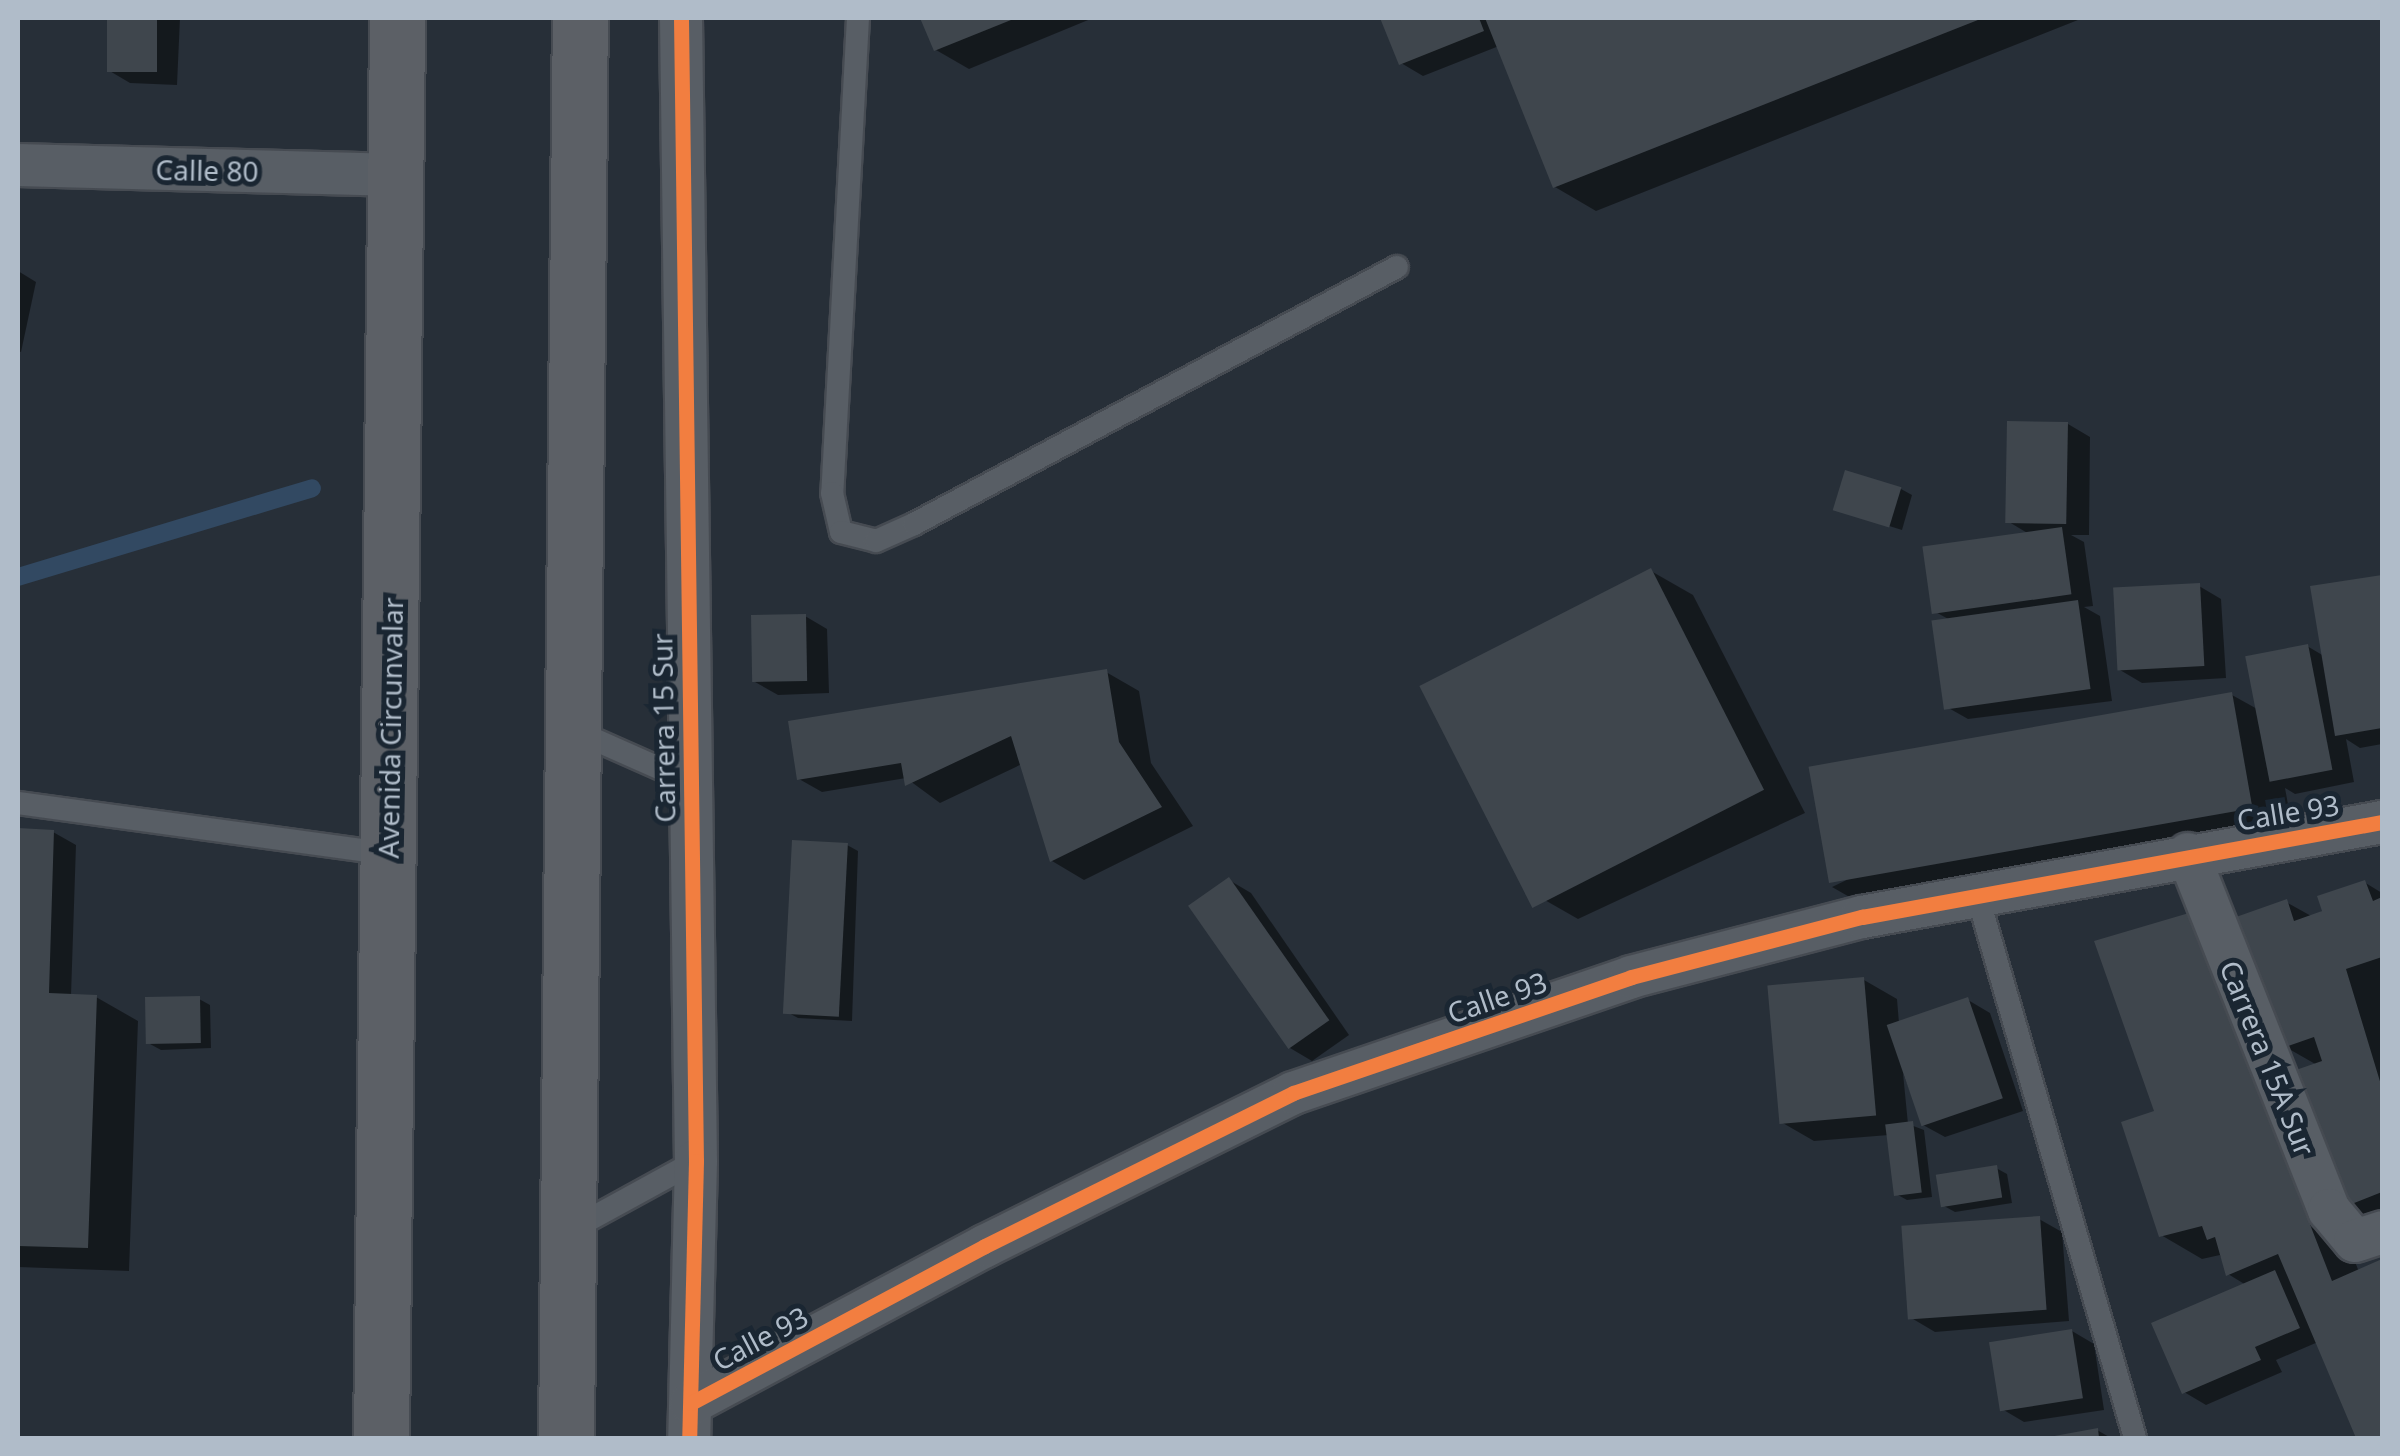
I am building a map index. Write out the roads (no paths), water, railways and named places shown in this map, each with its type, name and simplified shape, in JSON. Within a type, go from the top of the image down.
[{"type":"highway","name":"Avenida Circunvalar","points":[[381,1438],[397,18]]},
{"type":"highway","points":[[566,1438],[580,18]]},
{"type":"street","name":"Carrera 15 Sur","points":[[681,18],[688,782],[696,1161],[690,1421]]},
{"type":"street","name":"Calle 80","points":[[18,165],[396,175]]},
{"type":"street","name":"Calle 93","points":[[690,1421],[985,1246],[1294,1093],[1631,977],[1977,894],[2382,822]]},
{"type":"street","name":"Carrera 15A Sur","points":[[2188,854],[2328,1210],[2355,1242],[2375,1235]]},
{"type":"lane","points":[[858,18],[832,492],[840,532],[876,542],[1397,267]]},
{"type":"lane","name":"Carrera 15 Sur","points":[[571,729],[688,782]]},
{"type":"lane","points":[[18,802],[389,854]]},
{"type":"lane","points":[[1977,894],[2135,1438]]},
{"type":"lane","points":[[568,1231],[696,1161]]},
{"type":"waterway","points":[[18,577],[312,488]]}]
